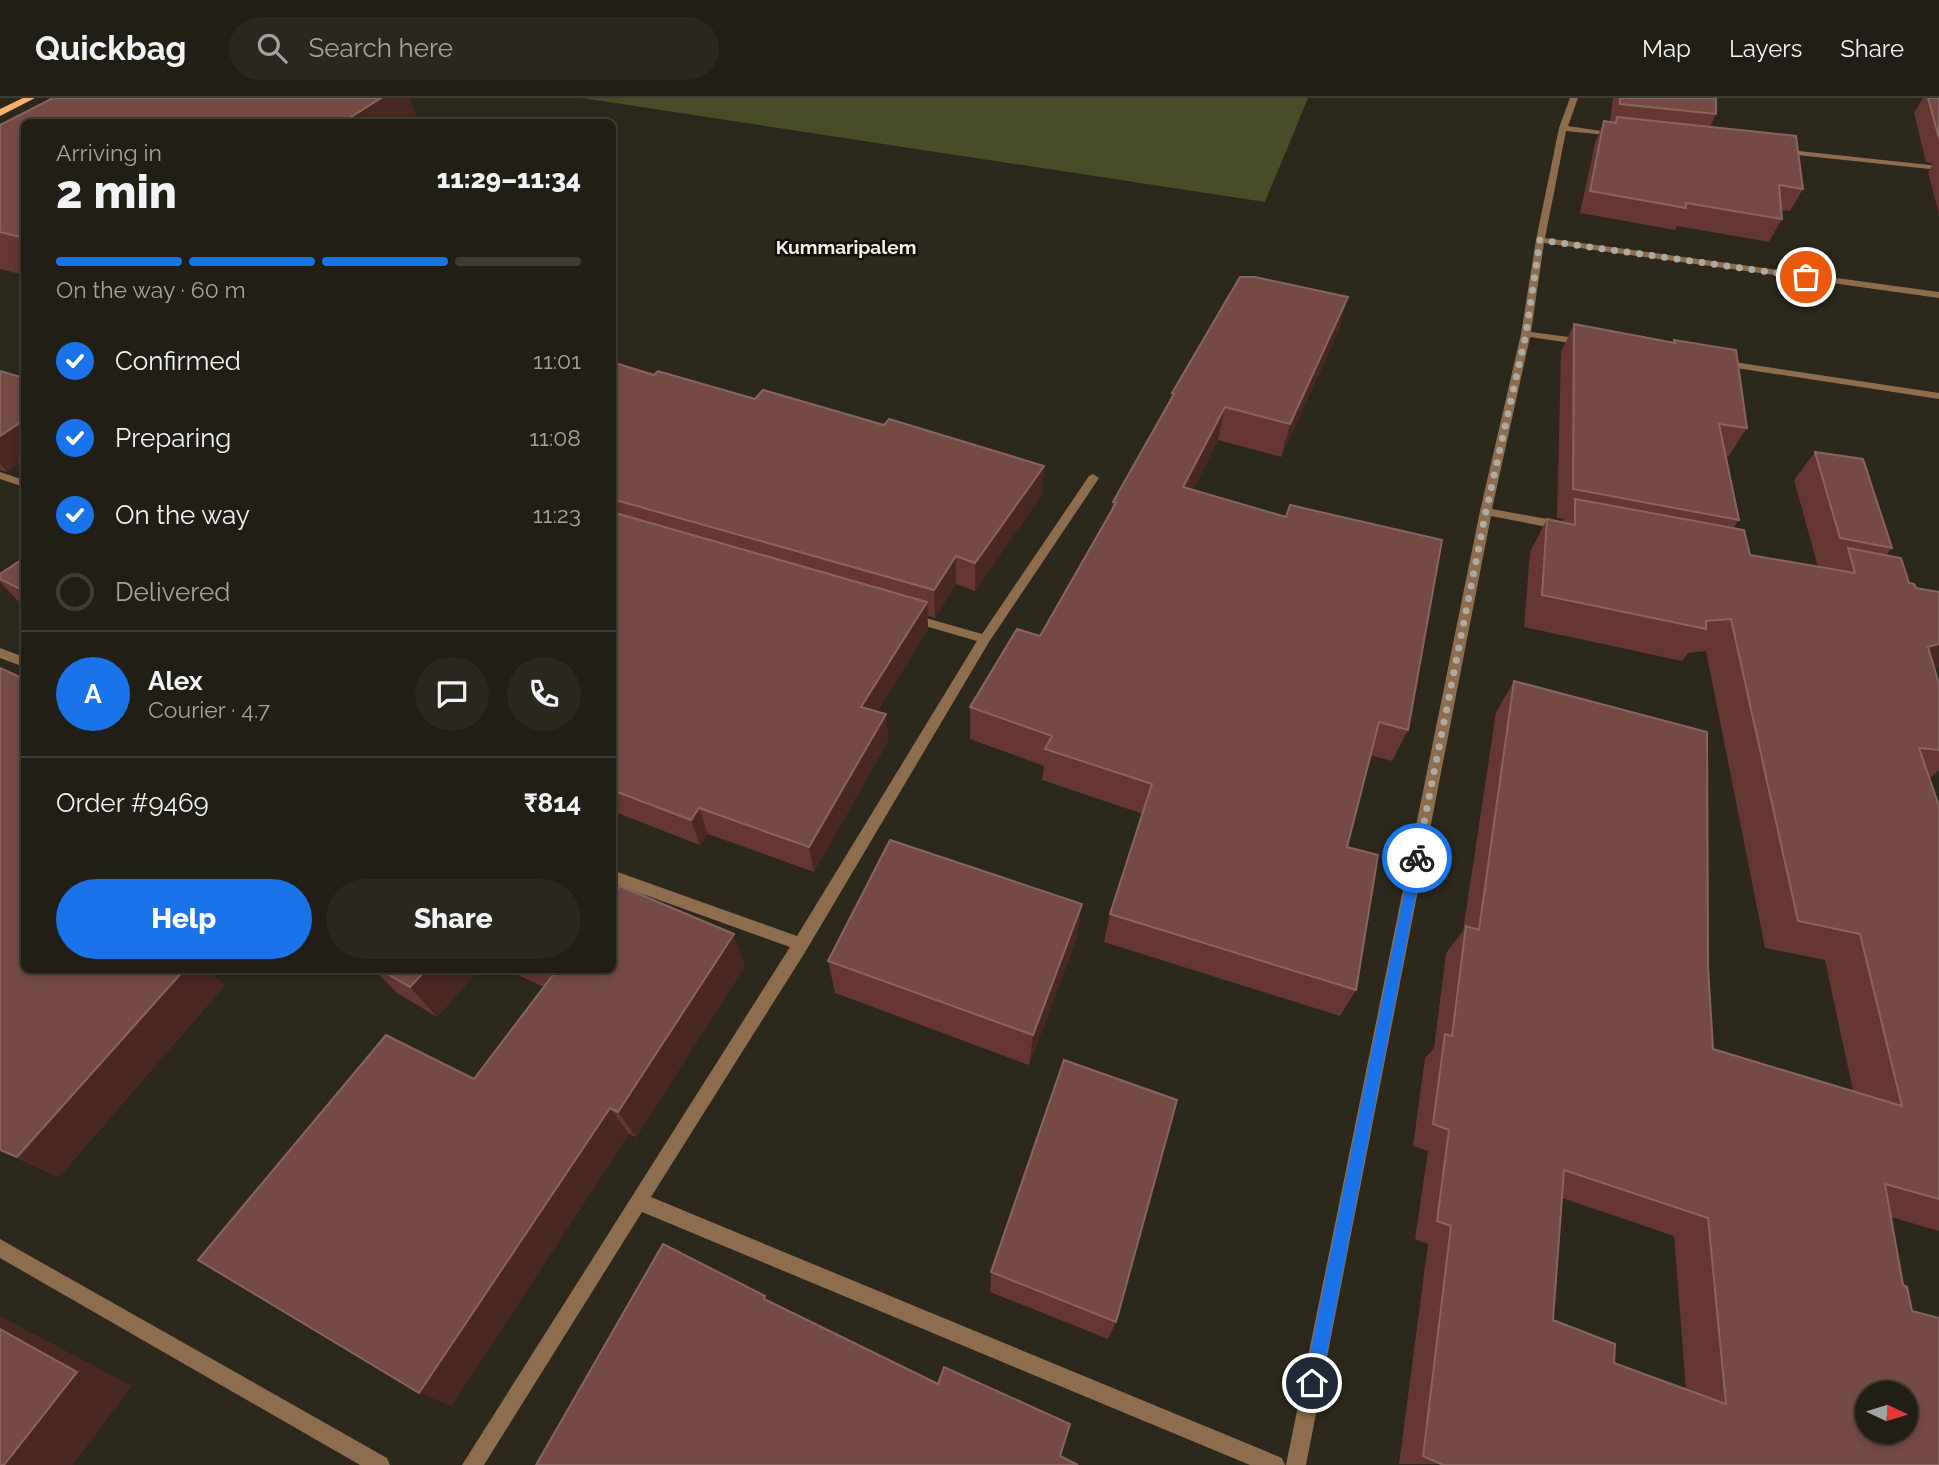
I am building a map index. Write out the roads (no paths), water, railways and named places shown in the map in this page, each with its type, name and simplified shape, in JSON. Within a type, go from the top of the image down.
[{"type":"main road","points":[[0,113],[30,98]]},
{"type":"street","points":[[1296,1465],[1486,511],[1526,334],[1540,240],[1563,128],[1574,98]]},
{"type":"street","points":[[1563,128],[1630,135]]},
{"type":"street","points":[[1764,150],[1939,168]]},
{"type":"street","points":[[1540,240],[1939,295]]},
{"type":"street","points":[[1526,334],[1595,344]]},
{"type":"street","points":[[1705,360],[1939,396]]},
{"type":"street","points":[[0,475],[21,483]]},
{"type":"street","points":[[472,1465],[801,944],[985,639],[1093,478]]},
{"type":"street","points":[[1486,511],[1582,529]]},
{"type":"street","points":[[905,616],[985,639]]},
{"type":"street","points":[[0,653],[21,661]]},
{"type":"street","points":[[616,877],[801,944]]},
{"type":"street","points":[[638,1201],[1275,1465]]},
{"type":"street","points":[[0,1248],[380,1465]]},
{"type":"district","name":"Kummaripalem","points":[[846,247]]}]
